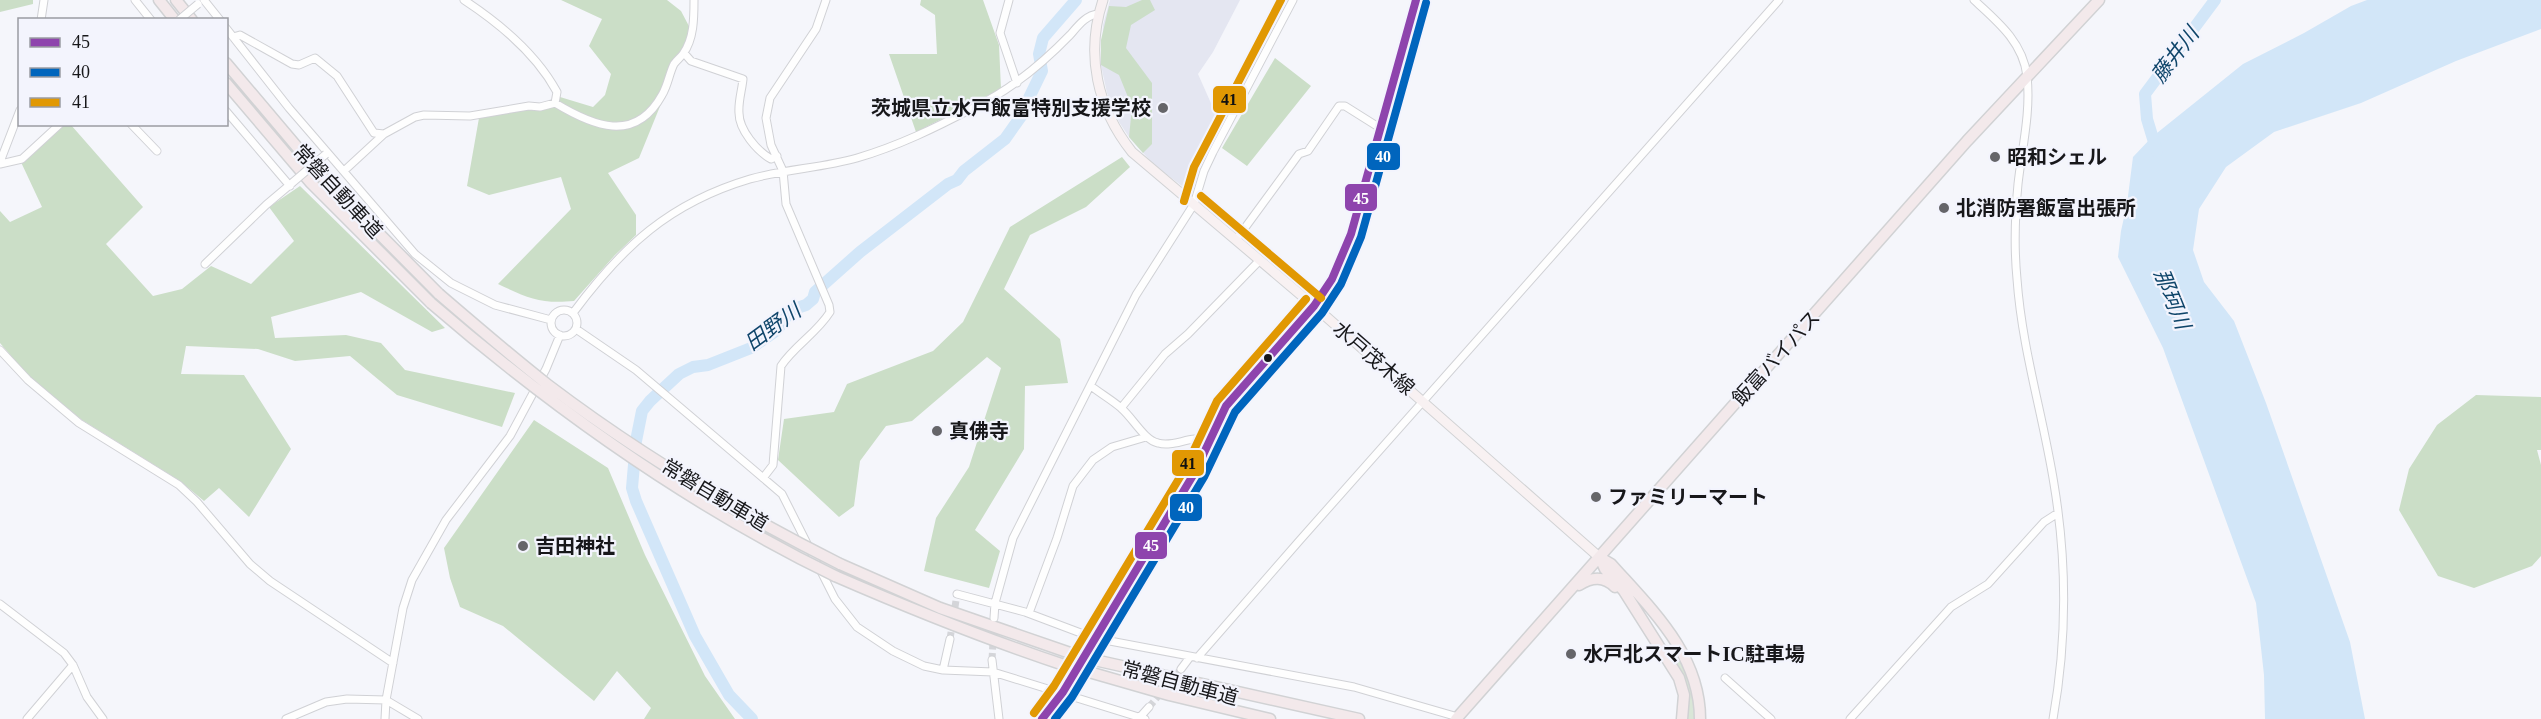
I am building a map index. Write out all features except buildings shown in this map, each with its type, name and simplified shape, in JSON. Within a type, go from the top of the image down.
[{"type":"highway","points":[[159,0],[175,18]]},
{"type":"highway","points":[[176,0],[190,18]]},
{"type":"highway","name":"飯富バイパス","points":[[1457,718],[2027,75],[2099,0]]},
{"type":"highway","name":"常磐自動車道","points":[[228,65],[319,173],[440,294],[548,385],[602,424],[746,515],[840,564],[940,608],[1073,654],[1185,687],[1328,719]]},
{"type":"highway","name":"常磐自動車道","points":[[228,85],[311,183],[431,303],[498,361],[604,440],[681,492],[790,554],[936,619],[1067,666],[1270,719]]},
{"type":"highway","points":[[1599,557],[1605,569],[1631,602],[1679,678],[1684,695],[1682,719]]},
{"type":"highway","points":[[1599,557],[1611,564],[1668,628],[1694,678],[1699,696],[1700,719]]},
{"type":"highway","points":[[1569,593],[1590,579],[1601,579],[1613,585],[1631,602]]},
{"type":"highway","points":[[1094,660],[1359,719]]},
{"type":"highway","points":[[1108,677],[1166,700],[1242,719]]},
{"type":"main road","name":"水戸茂木線","points":[[1103,0],[1098,14],[1094,48],[1099,90],[1114,128],[1143,164],[1194,204],[1314,306],[1599,557]]},
{"type":"street","points":[[41,18],[44,0]]},
{"type":"street","points":[[135,0],[149,18]]},
{"type":"street","points":[[464,0],[503,30],[541,68],[556,92],[555,103]]},
{"type":"street","points":[[345,170],[384,134],[405,121],[424,115],[470,116],[555,103],[595,124],[620,127],[633,123],[647,114],[655,105],[663,94],[673,66],[684,53],[694,24],[694,0]]},
{"type":"street","points":[[763,478],[773,465],[779,406],[778,376],[781,366],[787,356],[802,344],[830,312],[786,204],[783,171],[768,136],[766,118],[771,98],[816,29],[826,0]]},
{"type":"street","points":[[1009,0],[1000,33],[1017,83]]},
{"type":"street","points":[[994,618],[995,603],[1013,538],[1136,295],[1194,204],[1204,171],[1213,152],[1293,0]]},
{"type":"street","points":[[1042,719],[1063,692],[1195,472],[1226,406],[1314,306],[1332,279],[1344,255],[1416,0]]},
{"type":"street","points":[[1181,669],[1194,658],[1424,401],[1779,0]]},
{"type":"street","points":[[1974,0],[2001,24],[2014,41],[2027,75],[2028,108],[2018,185],[2016,275],[2023,337],[2049,456],[2063,555],[2064,611],[2054,719]]},
{"type":"street","points":[[180,18],[202,1],[217,18]]},
{"type":"street","points":[[573,313],[617,257],[646,231],[682,208],[750,179],[857,158],[919,136],[983,104],[1017,83],[1091,15],[1098,14]]},
{"type":"street","points":[[228,31],[289,108],[327,153],[345,170],[386,223],[415,254],[451,283],[495,305],[551,320]]},
{"type":"street","points":[[233,37],[240,35],[292,64],[299,65],[315,58],[337,76],[374,133],[384,134]]},
{"type":"street","points":[[684,53],[691,61],[744,79],[739,113],[741,124],[748,136],[766,156],[771,159],[777,156]]},
{"type":"street","points":[[1236,240],[1299,154],[1308,151],[1339,106],[1346,106],[1380,128]]},
{"type":"street","points":[[228,113],[291,184]]},
{"type":"street","points":[[0,163],[18,115]]},
{"type":"street","points":[[0,163],[22,159],[58,126]]},
{"type":"street","points":[[133,126],[157,151]]},
{"type":"street","points":[[205,264],[266,205],[327,153]]},
{"type":"street","points":[[1121,408],[1164,354],[1188,334],[1260,260]]},
{"type":"street","points":[[562,309],[573,313],[577,318],[576,329],[567,336],[560,336],[551,327],[551,320],[555,313],[562,309]]},
{"type":"street","points":[[576,329],[643,376],[782,494],[835,599],[857,627],[912,661],[943,670],[993,672],[1143,718],[1149,707]]},
{"type":"street","points":[[385,719],[386,700],[403,608],[412,580],[446,520],[510,436],[546,369],[560,336]]},
{"type":"street","points":[[0,350],[28,380],[80,423],[179,485],[197,502],[250,564],[270,581],[393,663]]},
{"type":"street","points":[[1091,386],[1121,408],[1146,437],[1162,444],[1199,438],[1208,441]]},
{"type":"street","points":[[1029,613],[1057,538],[1073,486],[1094,460],[1112,447],[1146,437]]},
{"type":"street","points":[[1850,719],[1951,607],[1988,584],[2044,522],[2058,513]]},
{"type":"street","points":[[957,594],[1029,613],[1094,638],[1354,687],[1457,718]]},
{"type":"street","points":[[0,614],[3,606],[55,645],[74,665],[87,697],[103,719]]},
{"type":"street","points":[[943,670],[950,639]]},
{"type":"street","points":[[992,660],[999,719]]},
{"type":"street","points":[[27,719],[74,665]]},
{"type":"street","points":[[1725,678],[1771,719]]},
{"type":"street","points":[[286,719],[326,702],[347,699],[386,700],[418,719]]},
{"type":"shaded area","name":"茨城県立水戸飯富特別支援学校","points":[[1110,0],[1240,0],[1213,52],[1198,74],[1222,128],[1204,156],[1190,192],[1153,164],[1119,122],[1107,93],[1101,65],[1103,25]]},
{"type":"green space","points":[[0,0],[33,0],[33,4],[0,12]]},
{"type":"green space","points":[[561,0],[667,0],[681,11],[691,30],[639,158],[608,173],[636,215],[636,235],[574,301],[552,302],[526,296],[498,284],[571,209],[561,177],[489,195],[467,186],[479,118],[528,108],[552,107],[560,97],[593,107],[605,95],[611,74],[589,46],[602,19]]},
{"type":"green space","points":[[921,0],[983,0],[999,45],[1001,89],[916,132],[889,54],[937,54],[935,15],[920,5]]},
{"type":"green space","points":[[1142,0],[1150,0],[1155,10],[1131,25],[1126,48],[1152,83],[1152,144],[1143,153],[1129,137],[1132,107],[1119,75],[1101,65],[1101,40],[1109,6],[1126,7]]},
{"type":"green space","points":[[1275,58],[1311,86],[1247,166],[1222,148]]},
{"type":"green space","points":[[63,126],[72,126],[143,207],[106,244],[153,296],[182,289],[211,266],[251,284],[294,241],[269,207],[300,186],[445,328],[432,332],[361,292],[271,317],[275,338],[346,335],[381,343],[405,370],[515,393],[502,427],[397,395],[350,356],[295,361],[258,349],[186,346],[181,374],[244,375],[291,449],[249,517],[219,488],[204,501],[180,481],[82,420],[30,378],[0,343],[0,211],[10,222],[42,207],[20,160]]},
{"type":"green space","points":[[1122,157],[1130,167],[1086,207],[1030,235],[1004,289],[1060,339],[1068,383],[1025,386],[1024,449],[975,530],[1000,551],[989,588],[924,571],[936,518],[969,467],[1001,368],[987,357],[912,421],[886,426],[860,461],[854,506],[839,517],[778,460],[784,419],[834,412],[847,384],[933,351],[963,322],[1010,227]]},
{"type":"green space","points":[[2476,395],[2541,397],[2541,450],[2537,450],[2541,465],[2541,556],[2532,566],[2474,588],[2438,576],[2399,510],[2409,469],[2437,425]]},
{"type":"green space","points":[[534,420],[608,468],[645,555],[705,676],[735,719],[644,719],[651,708],[617,671],[594,701],[503,626],[460,607],[450,578],[444,548]]},
{"type":"green space","points":[[1680,656],[1694,686],[1696,719],[1686,719],[1672,663]]},
{"type":"water","name":"那珂川","points":[[2367,0],[2541,0],[2541,29],[2456,61],[2361,103],[2274,132],[2226,167],[2199,209],[2193,250],[2204,282],[2234,321],[2266,403],[2350,642],[2365,719],[2265,719],[2264,675],[2256,603],[2163,348],[2118,257],[2121,231],[2133,157],[2152,137],[2243,64],[2351,6]]},
{"type":"waterway","name":"田野川","points":[[752,719],[729,695],[695,636],[636,501],[632,488],[636,441],[642,411],[679,374],[693,367],[708,365],[751,348],[777,330],[791,310],[806,305],[813,299],[815,292],[860,252],[948,184],[957,180],[964,171],[1005,139],[1027,108],[1027,102],[1042,71],[1039,54],[1043,38],[1076,0]]},
{"type":"waterway","name":"藤井川","points":[[2157,152],[2147,119],[2145,94],[2215,0]]},
{"type":"tunnel","points":[[950,639],[957,594]]},
{"type":"tunnel","points":[[992,660],[994,623]]},
{"type":"tunnel","points":[[1149,707],[1181,669]]},
{"type":"transit line","name":"41","points":[[1184,201],[1194,167],[1281,0]]},
{"type":"transit line","name":"45","points":[[1042,719],[1063,692],[1195,472],[1226,406],[1314,306],[1332,279],[1351,234],[1416,0]]},
{"type":"transit line","name":"40","points":[[1055,719],[1072,697],[1204,477],[1235,412],[1322,313],[1341,284],[1361,237],[1426,3]]},
{"type":"transit line","name":"41","points":[[1201,196],[1321,298]]},
{"type":"transit line","name":"41","points":[[1034,713],[1054,686],[1186,467],[1217,401],[1306,299]]},
{"type":"place","name":"茨城県立水戸飯富特別支援学校","points":[[1163,108]]},
{"type":"place","name":"昭和シェル","points":[[1995,157]]},
{"type":"place","name":"北消防署飯富出張所","points":[[1944,208]]},
{"type":"place","name":"真佛寺","points":[[937,431]]},
{"type":"place","name":"ファミリーマート","points":[[1596,497]]},
{"type":"place","name":"吉田神社","points":[[523,546]]},
{"type":"place","name":"水戸北スマートIC駐車場","points":[[1571,654]]}]
